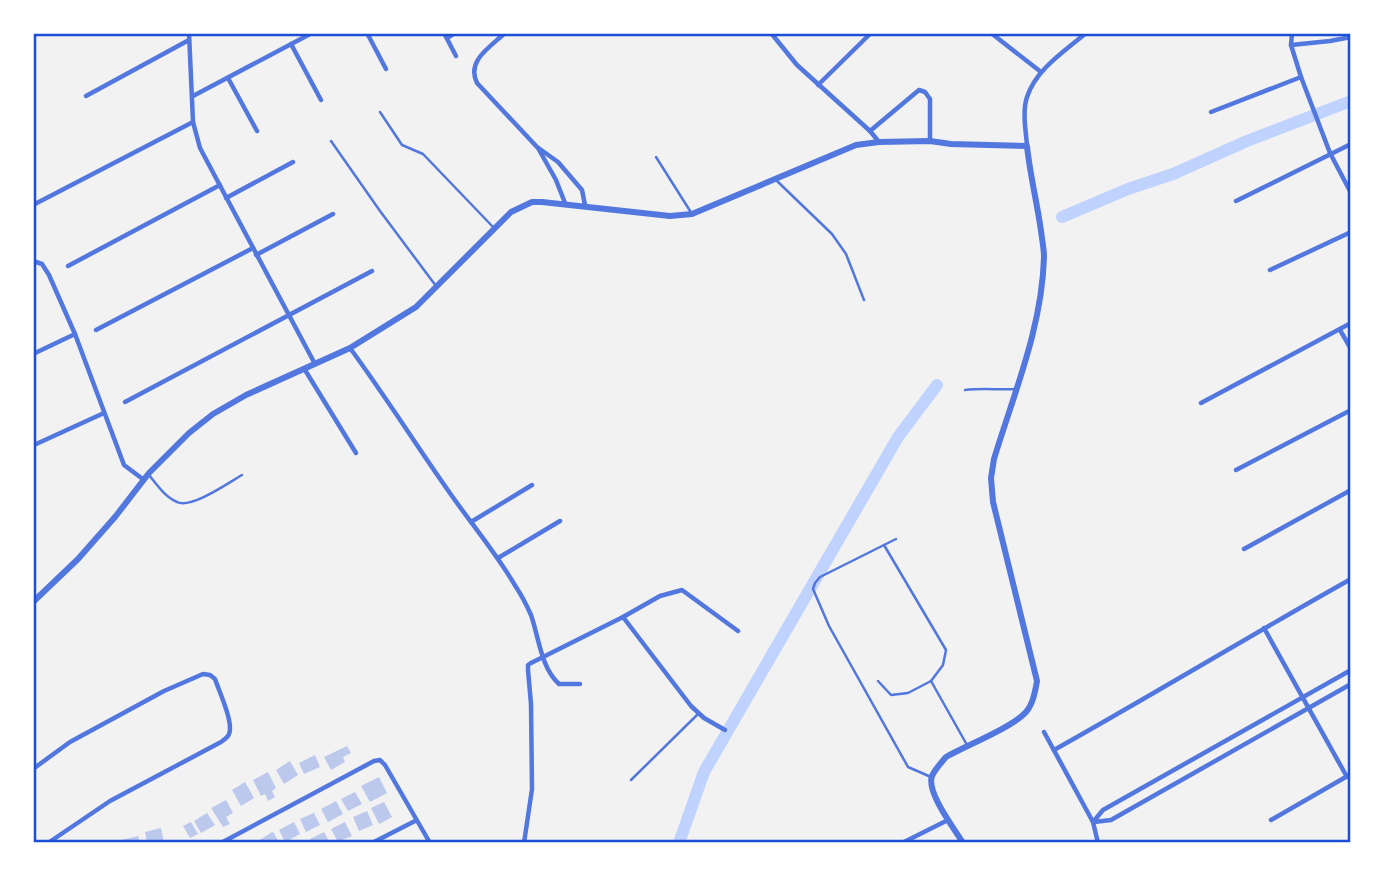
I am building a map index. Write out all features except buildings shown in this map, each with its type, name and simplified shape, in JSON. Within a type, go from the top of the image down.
[{"type":"street","points":[[189,33],[193,122],[200,148],[315,365]]},
{"type":"street","points":[[193,96],[312,33]]},
{"type":"street","points":[[367,33],[386,69]]},
{"type":"street","points":[[455,33],[446,36],[456,56]]},
{"type":"street","points":[[505,33],[474,62],[473,75],[477,83],[537,147],[558,162],[582,190],[584,205]]},
{"type":"street","points":[[771,33],[797,65],[879,142]]},
{"type":"street","points":[[818,85],[871,33]]},
{"type":"street","points":[[991,33],[1041,72]]},
{"type":"street","points":[[963,843],[932,789],[931,777],[946,757],[1010,724],[1026,712],[1034,697],[1037,681],[993,502],[992,478],[994,459],[1031,344],[1040,301],[1044,255],[1027,146],[1026,98],[1041,72],[1086,33]]},
{"type":"street","points":[[1292,33],[1291,45],[1301,77],[1330,153],[1351,193]]},
{"type":"street","points":[[1291,45],[1351,37]]},
{"type":"street","points":[[86,96],[189,40]]},
{"type":"street","points":[[291,44],[321,100]]},
{"type":"street","points":[[1211,112],[1301,77]]},
{"type":"street","points":[[228,78],[257,131]]},
{"type":"street","points":[[870,131],[919,90],[925,92],[930,99],[930,141]]},
{"type":"street","points":[[33,205],[193,122]]},
{"type":"street","points":[[33,602],[78,559],[146,477],[189,433],[213,414],[246,395],[351,348],[416,307],[511,212],[532,202],[565,203],[670,216],[692,214],[856,145],[930,141],[1027,146]]},
{"type":"street","points":[[1236,201],[1351,144]]},
{"type":"street","points":[[537,147],[556,180],[565,203]]},
{"type":"street","points":[[226,198],[293,162]]},
{"type":"street","points":[[68,266],[220,185]]},
{"type":"street","points":[[256,255],[333,214]]},
{"type":"street","points":[[1270,270],[1351,232]]},
{"type":"street","points":[[96,330],[253,248]]},
{"type":"street","points":[[33,261],[41,264],[49,275],[75,334],[124,465],[146,477]]},
{"type":"street","points":[[125,402],[372,271]]},
{"type":"street","points":[[1201,403],[1351,323]]},
{"type":"street","points":[[1340,330],[1351,349]]},
{"type":"street","points":[[33,354],[75,334]]},
{"type":"street","points":[[351,348],[518,589],[530,614],[552,677],[559,684],[580,684]]},
{"type":"street","points":[[305,370],[355,453]]},
{"type":"street","points":[[1236,470],[1351,410]]},
{"type":"street","points":[[34,446],[104,413]]},
{"type":"street","points":[[471,522],[532,485]]},
{"type":"street","points":[[1244,549],[1351,490]]},
{"type":"street","points":[[498,558],[560,521]]},
{"type":"street","points":[[1054,750],[1351,579]]},
{"type":"street","points":[[524,843],[532,789],[528,665],[660,596],[682,590],[738,631]]},
{"type":"street","points":[[623,617],[691,706],[726,730]]},
{"type":"street","points":[[1264,628],[1349,776],[1271,820]]},
{"type":"street","points":[[1093,822],[1103,810],[1351,670]]},
{"type":"street","points":[[33,769],[70,742],[164,691],[203,674],[215,679],[230,722],[231,731],[228,736],[110,801],[48,843]]},
{"type":"street","points":[[1093,822],[1111,820],[1351,684]]},
{"type":"street","points":[[1044,732],[1093,822],[1098,843]]},
{"type":"street","points":[[221,843],[380,760],[430,843]]},
{"type":"street","points":[[902,843],[949,820]]},
{"type":"street","points":[[372,843],[415,821]]},
{"type":"lane","points":[[380,112],[402,145],[423,154],[494,228]]},
{"type":"lane","points":[[331,141],[437,287]]},
{"type":"lane","points":[[656,157],[692,214]]},
{"type":"lane","points":[[775,178],[832,234],[846,254],[864,300]]},
{"type":"lane","points":[[965,390],[1016,388]]},
{"type":"lane","points":[[146,477],[177,503],[190,504],[242,475]]},
{"type":"lane","points":[[896,539],[820,577],[813,589],[829,626],[908,767],[931,777]]},
{"type":"lane","points":[[878,681],[891,695],[908,693],[931,681],[943,665],[946,650],[884,544]]},
{"type":"lane","points":[[931,681],[967,745]]},
{"type":"lane","points":[[631,780],[698,713]]},
{"type":"waterway","points":[[1062,217],[1351,101]]},
{"type":"waterway","points":[[679,843],[704,772],[898,437],[937,385]]}]
